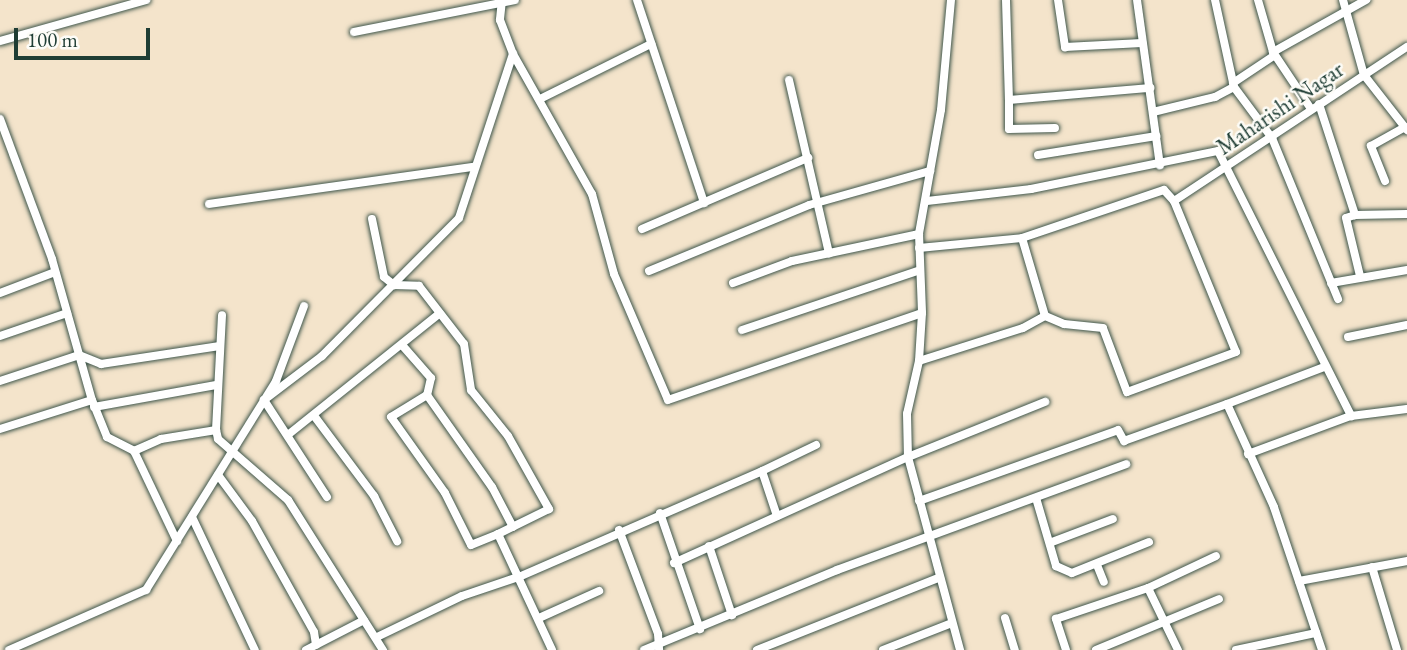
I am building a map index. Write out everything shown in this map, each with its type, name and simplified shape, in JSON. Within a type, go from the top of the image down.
[{"type":"street","points":[[0,41],[146,0]]},
{"type":"street","points":[[354,32],[515,0]]},
{"type":"street","points":[[637,0],[704,203]]},
{"type":"street","points":[[951,0],[941,110],[927,201],[919,234],[917,271],[922,313],[919,361],[907,414],[908,457],[960,650]]},
{"type":"street","points":[[1006,0],[1009,129],[1055,128]]},
{"type":"street","points":[[1058,0],[1065,47],[1142,43]]},
{"type":"street","points":[[1137,0],[1160,165]]},
{"type":"street","points":[[1215,0],[1233,85],[1272,138],[1338,299]]},
{"type":"street","points":[[1258,0],[1274,54],[1315,107],[1355,215]]},
{"type":"street","points":[[1343,0],[1364,75],[1406,128],[1371,146],[1385,181]]},
{"type":"street","points":[[1153,112],[1215,97],[1274,54],[1348,14],[1366,0]]},
{"type":"street","points":[[501,2],[500,20],[513,54],[542,98],[592,194],[614,274],[668,400],[922,313]]},
{"type":"street","points":[[542,98],[651,44]]},
{"type":"street","name":"Maharishi Nagar","points":[[1174,201],[1407,47]]},
{"type":"street","points":[[264,400],[322,356],[459,218],[473,167],[513,54]]},
{"type":"street","points":[[789,80],[829,253]]},
{"type":"street","points":[[1009,100],[1150,88]]},
{"type":"street","points":[[0,119],[55,272],[93,403],[107,437],[134,451],[177,541]]},
{"type":"street","points":[[1038,155],[1156,136]]},
{"type":"street","points":[[927,201],[1031,189],[1160,165],[1218,151],[1276,261],[1324,367],[1351,416]]},
{"type":"street","points":[[642,229],[808,158]]},
{"type":"street","points":[[209,204],[473,167]]},
{"type":"street","points":[[649,271],[818,202],[930,171]]},
{"type":"street","points":[[919,248],[1023,238],[1164,190],[1174,201],[1236,352],[1127,392],[1103,328],[1064,324],[1045,316]]},
{"type":"street","points":[[1360,276],[1346,218],[1355,215],[1407,214]]},
{"type":"street","points":[[372,219],[384,277],[394,285],[419,286],[464,344],[471,390],[508,436],[549,509],[471,545],[445,493],[391,417],[427,395]]},
{"type":"street","points":[[733,283],[829,253],[919,234]]},
{"type":"street","points":[[1023,238],[1045,316]]},
{"type":"street","points":[[1331,283],[1407,270]]},
{"type":"street","points":[[742,330],[917,271]]},
{"type":"street","points":[[0,293],[55,272]]},
{"type":"street","points":[[9,650],[146,590],[264,400],[304,306]]},
{"type":"street","points":[[0,336],[67,313]]},
{"type":"street","points":[[289,434],[315,416],[440,313]]},
{"type":"street","points":[[222,315],[216,386],[218,439],[288,500],[383,650]]},
{"type":"street","points":[[919,361],[1023,328],[1045,316]]},
{"type":"street","points":[[1348,337],[1407,325]]},
{"type":"street","points":[[402,345],[430,378],[427,395],[492,487],[513,527]]},
{"type":"street","points":[[0,381],[79,355],[101,364],[220,346]]},
{"type":"street","points":[[919,500],[1118,430],[1124,441],[1324,367]]},
{"type":"street","points":[[0,429],[93,403],[216,386]]},
{"type":"street","points":[[264,400],[289,434],[327,497]]},
{"type":"street","points":[[674,563],[908,457],[1045,402]]},
{"type":"street","points":[[1227,404],[1274,508],[1322,650]]},
{"type":"street","points":[[1248,454],[1351,416],[1407,409]]},
{"type":"street","points":[[315,416],[374,496],[397,541]]},
{"type":"street","points":[[134,451],[161,439],[216,430]]},
{"type":"street","points":[[377,637],[462,596],[521,576],[619,530],[762,471],[816,445]]},
{"type":"street","points":[[644,650],[659,648],[732,615],[929,536],[1126,464]]},
{"type":"street","points":[[762,471],[777,516]]},
{"type":"street","points":[[218,475],[252,521],[313,632],[316,645]]},
{"type":"street","points":[[1036,498],[1052,542],[1056,566],[1072,573],[1149,542]]},
{"type":"street","points":[[660,513],[674,563],[700,629]]},
{"type":"street","points":[[192,517],[255,650]]},
{"type":"street","points":[[1052,542],[1113,519]]},
{"type":"street","points":[[619,530],[659,648]]},
{"type":"street","points":[[498,534],[521,576],[552,650]]},
{"type":"street","points":[[709,546],[732,615]]},
{"type":"street","points":[[1066,650],[1056,619],[1148,588],[1216,556]]},
{"type":"street","points":[[1299,581],[1407,561]]},
{"type":"street","points":[[1097,565],[1104,582]]},
{"type":"street","points":[[1372,567],[1397,650]]},
{"type":"street","points":[[757,650],[940,577]]},
{"type":"street","points":[[1148,588],[1178,650]]},
{"type":"street","points":[[538,618],[599,591]]},
{"type":"street","points":[[1096,650],[1165,624],[1219,599]]},
{"type":"street","points":[[1005,618],[1015,650]]},
{"type":"street","points":[[306,650],[364,620]]},
{"type":"street","points":[[883,650],[952,622]]},
{"type":"street","points":[[1236,650],[1316,633]]}]
